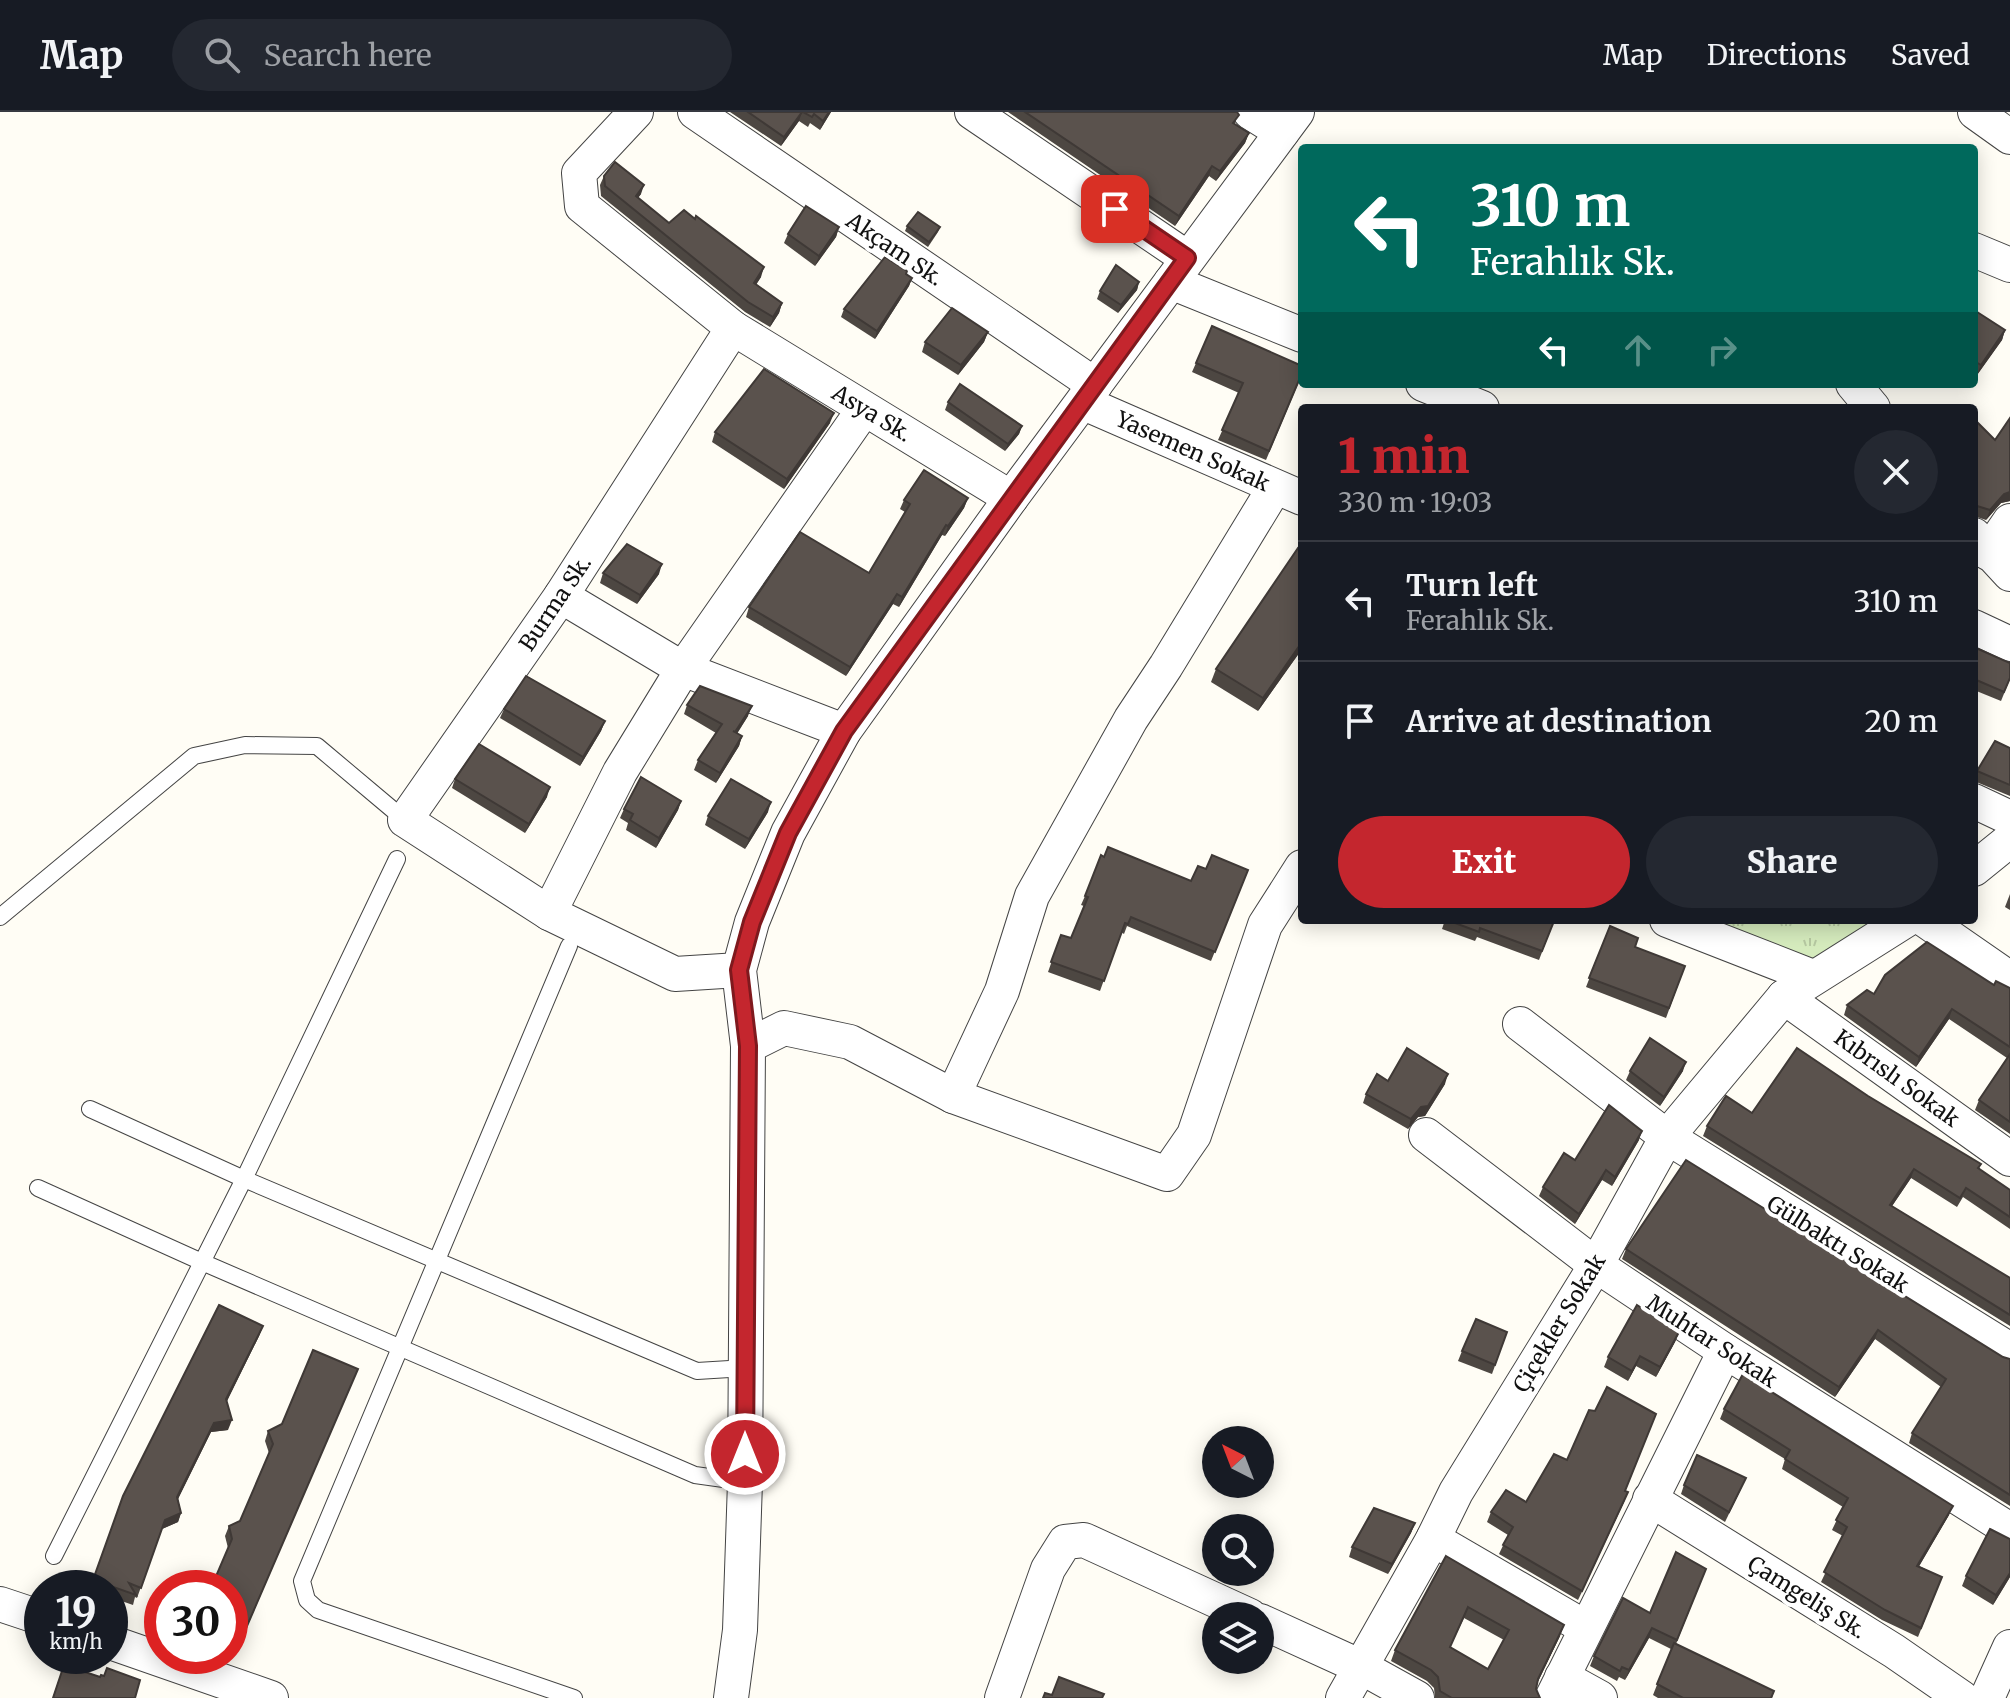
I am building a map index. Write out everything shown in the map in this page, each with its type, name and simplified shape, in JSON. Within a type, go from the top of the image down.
[{"type":"street","points":[[636,112],[579,173],[582,206],[733,328]]},
{"type":"street","name":"Akçam Sk.","points":[[695,112],[1090,394]]},
{"type":"street","points":[[972,112],[1179,270],[1298,333]]},
{"type":"street","points":[[739,1691],[745,1482],[748,1046],[739,970],[752,922],[788,833],[844,731],[1011,498],[1290,122],[1250,112]]},
{"type":"street","points":[[1975,112],[2010,137]]},
{"type":"street","points":[[1978,252],[2010,265]]},
{"type":"street","name":"Asya Sk.","points":[[733,328],[1011,498]]},
{"type":"street","name":"Burma Sk.","points":[[405,820],[561,596],[733,328]]},
{"type":"street","points":[[1433,388],[1472,404]]},
{"type":"street","points":[[1856,388],[1870,404]]},
{"type":"street","name":"Yasemen Sokak","points":[[1090,394],[1289,493]]},
{"type":"street","points":[[549,913],[620,772],[683,669],[864,409]]},
{"type":"street","points":[[953,1096],[1002,991],[1032,896],[1117,742],[1289,493]]},
{"type":"street","points":[[1991,554],[2010,521]]},
{"type":"street","points":[[561,596],[683,669],[844,731]]},
{"type":"street","points":[[1978,629],[2010,644]]},
{"type":"street","points":[[1978,803],[2010,818]]},
{"type":"street","points":[[405,820],[549,913],[675,974],[739,970]]},
{"type":"street","points":[[1978,866],[2010,840]]},
{"type":"street","points":[[748,1046],[784,1028],[850,1042],[953,1096],[1167,1174],[1194,1135],[1265,925],[1298,873]]},
{"type":"street","points":[[1677,924],[1813,977]]},
{"type":"street","name":"Çiçekler Sokak","points":[[1343,1698],[1433,1539],[1456,1492],[1596,1265],[1667,1137],[1784,997],[1899,924]]},
{"type":"street","points":[[1931,924],[2010,979]]},
{"type":"street","name":"Kıbrıslı Sokak","points":[[1784,997],[2010,1159]]},
{"type":"street","name":"Gülbaktı Sokak","points":[[1520,1024],[1667,1137],[2010,1350]]},
{"type":"street","name":"Muhtar Sokak","points":[[1426,1135],[1596,1265],[1725,1351],[2010,1530]]},
{"type":"street","points":[[1600,1698],[1557,1687],[1725,1351]]},
{"type":"street","name":"Çamgeliş Sk.","points":[[1650,1499],[1894,1651],[1962,1698]]},
{"type":"street","points":[[1433,1539],[1586,1628]]},
{"type":"street","points":[[1002,1698],[1048,1569],[1065,1542],[1084,1540],[1219,1602]]},
{"type":"street","points":[[0,1604],[24,1612]]},
{"type":"street","points":[[1274,1627],[1361,1667],[1417,1698]]},
{"type":"street","points":[[1987,1698],[2010,1647]]},
{"type":"street","points":[[128,1650],[219,1689],[271,1698]]},
{"type":"lane","points":[[0,917],[194,756],[245,745],[317,746],[405,820]]},
{"type":"lane","points":[[54,1556],[244,1179],[397,859]]},
{"type":"lane","points":[[569,946],[302,1581],[307,1600],[318,1610],[574,1698]]},
{"type":"lane","points":[[90,1109],[435,1262],[697,1371],[746,1368]]},
{"type":"lane","points":[[38,1188],[695,1475],[745,1482]]},
{"type":"green space","points":[[1687,924],[1886,924],[1813,977]]},
{"type":"building","points":[[748,112],[802,112],[784,137]]},
{"type":"building","points":[[803,112],[829,112],[823,121],[814,114],[812,117]]},
{"type":"building","points":[[1025,112],[1237,112],[1239,115],[1233,123],[1249,133],[1220,171],[1212,166],[1179,216]]},
{"type":"building","points":[[615,162],[644,185],[636,196],[669,223],[684,210],[764,267],[754,283],[782,303],[773,317],[748,302],[605,186],[604,176]]},
{"type":"building","points":[[806,206],[839,227],[819,256],[788,234]]},
{"type":"building","points":[[918,212],[940,227],[929,242],[907,226]]},
{"type":"building","points":[[885,257],[907,271],[906,274],[912,278],[877,331],[844,309]]},
{"type":"building","points":[[1116,265],[1139,282],[1121,305],[1100,291]]},
{"type":"building","points":[[952,308],[988,332],[961,365],[925,342]]},
{"type":"building","points":[[1978,313],[2005,330],[1981,365],[1978,363]]},
{"type":"building","points":[[1212,326],[1298,364],[1298,382],[1269,451],[1222,430],[1243,383],[1196,363]]},
{"type":"building","points":[[764,369],[834,413],[787,479],[715,432]]},
{"type":"building","points":[[960,384],[1022,426],[1008,444],[948,402]]},
{"type":"building","points":[[2010,418],[2010,492],[2004,494],[1990,510],[1978,506],[1978,423],[1995,440]]},
{"type":"building","points":[[924,470],[968,498],[946,525],[902,597],[897,594],[850,667],[749,607],[800,532],[869,573],[910,504],[904,500]]},
{"type":"building","points":[[627,544],[662,564],[640,595],[603,573]]},
{"type":"building","points":[[1298,548],[1298,648],[1263,698],[1216,669]]},
{"type":"building","points":[[1978,649],[2010,663],[2010,678],[2004,692],[1978,681]]},
{"type":"building","points":[[526,676],[605,721],[583,757],[504,709]]},
{"type":"building","points":[[700,686],[752,706],[733,731],[742,736],[720,773],[698,760],[722,724],[687,705]]},
{"type":"building","points":[[1995,741],[2010,748],[2010,785],[1978,769]]},
{"type":"building","points":[[479,744],[550,787],[529,824],[455,779]]},
{"type":"building","points":[[641,777],[681,801],[659,838],[630,820],[633,814],[624,809]]},
{"type":"building","points":[[731,779],[771,802],[749,839],[708,816]]},
{"type":"building","points":[[1108,847],[1191,881],[1198,866],[1206,869],[1212,855],[1248,870],[1215,952],[1131,917],[1128,924],[1125,923],[1104,981],[1051,962],[1061,935],[1071,938],[1101,855],[1104,857]]},
{"type":"building","points":[[1458,924],[1553,924],[1542,951],[1480,928],[1479,932]]},
{"type":"building","points":[[1610,926],[1638,938],[1635,947],[1685,966],[1669,1008],[1589,978]]},
{"type":"building","points":[[1927,942],[1994,985],[1996,981],[2010,988],[2010,1047],[1952,1009],[1919,1057],[1847,1005],[1867,990],[1874,994],[1885,975]]},
{"type":"building","points":[[1650,1038],[1686,1062],[1664,1097],[1630,1071]]},
{"type":"building","points":[[1407,1048],[1448,1074],[1428,1106],[1421,1107],[1411,1119],[1366,1094],[1377,1074],[1388,1081]]},
{"type":"building","points":[[1797,1048],[1868,1096],[1981,1164],[1978,1168],[2010,1190],[2010,1217],[1966,1188],[1960,1198],[1914,1169],[1890,1205],[2010,1278],[2010,1315],[1707,1126],[1726,1096],[1752,1113]]},
{"type":"building","points":[[2010,1054],[2010,1122],[1979,1100]]},
{"type":"building","points":[[1609,1105],[1642,1131],[1615,1177],[1606,1170],[1579,1214],[1543,1187],[1564,1153],[1575,1160]]},
{"type":"building","points":[[1686,1160],[2010,1359],[2010,1495],[1912,1433],[1946,1379],[1878,1330],[1839,1387],[1626,1249]]},
{"type":"building","points":[[219,1305],[263,1326],[226,1399],[232,1420],[214,1423],[177,1497],[181,1513],[165,1520],[147,1570],[144,1570],[141,1588],[129,1583],[136,1595],[128,1592],[128,1570],[97,1570],[123,1496]]},
{"type":"building","points":[[1637,1305],[1679,1332],[1660,1367],[1640,1356],[1632,1371],[1608,1357]]},
{"type":"building","points":[[1476,1319],[1507,1332],[1495,1365],[1462,1351]]},
{"type":"building","points":[[313,1350],[358,1369],[248,1624],[248,1570],[219,1570],[232,1539],[229,1526],[240,1521],[273,1444],[268,1431],[282,1424]]},
{"type":"building","points":[[1743,1374],[1953,1506],[1917,1566],[1942,1577],[1921,1628],[1885,1610],[1824,1572],[1847,1527],[1836,1520],[1848,1498],[1785,1459],[1790,1450],[1724,1409]]},
{"type":"building","points":[[1607,1387],[1656,1414],[1625,1491],[1628,1492],[1582,1591],[1503,1545],[1513,1527],[1491,1512],[1506,1490],[1526,1502],[1554,1454],[1567,1460],[1589,1410],[1595,1411]]},
{"type":"building","points":[[1697,1455],[1746,1478],[1729,1512],[1684,1485]]},
{"type":"building","points":[[1374,1508],[1415,1523],[1392,1564],[1352,1547]]},
{"type":"building","points":[[1990,1529],[2010,1539],[2010,1573],[1996,1595],[1966,1576]]},
{"type":"building","points":[[1676,1552],[1706,1569],[1677,1640],[1652,1628],[1629,1670],[1622,1667],[1620,1671],[1594,1656],[1623,1598],[1650,1613]]},
{"type":"building","points":[[1446,1556],[1564,1625],[1538,1679],[1536,1689],[1540,1698],[1452,1698],[1440,1691],[1438,1677],[1431,1670],[1395,1650]],"holes":[[[1468,1607],[1509,1630],[1488,1669],[1450,1647]]]},
{"type":"building","points":[[1674,1643],[1774,1691],[1771,1698],[1683,1698],[1657,1684]]},
{"type":"building","points":[[61,1674],[100,1677],[124,1674],[140,1680],[135,1698],[53,1698]]},
{"type":"building","points":[[1059,1677],[1104,1694],[1102,1698],[1043,1698],[1045,1693],[1052,1695]]},
{"type":"route","points":[[745,1454],[748,1046],[739,970],[752,922],[788,833],[844,731],[1187,258],[1115,209]]}]
